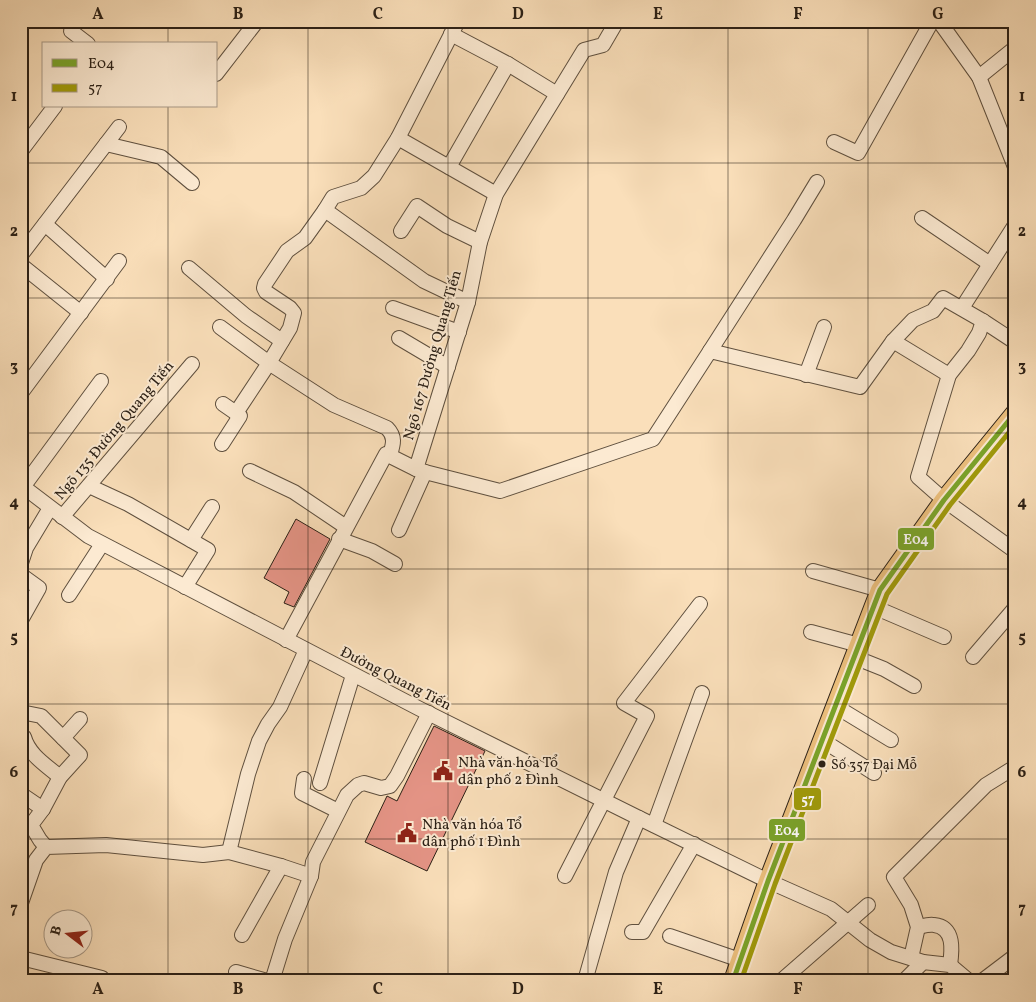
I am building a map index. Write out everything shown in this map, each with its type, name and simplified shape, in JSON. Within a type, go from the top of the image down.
[{"type":"main road","points":[[733,981],[768,880],[880,590],[944,500],[1009,432],[1015,413]]},
{"type":"street","points":[[218,71],[257,21]]},
{"type":"street","points":[[236,413],[290,328],[294,313],[290,308],[266,292],[265,284],[288,251],[305,238],[333,197],[361,188],[374,176],[398,138],[458,21]]},
{"type":"street","points":[[834,142],[858,153],[932,21]]},
{"type":"street","points":[[939,21],[979,77],[1015,167]]},
{"type":"street","name":"Ngõ 167 Đường Quang Tiến","points":[[286,640],[386,454],[420,470],[448,366],[468,302],[480,242],[496,194],[584,50],[604,45],[616,22]]},
{"type":"street","points":[[71,31],[85,42]]},
{"type":"street","points":[[451,34],[508,64],[557,94]]},
{"type":"street","points":[[979,77],[1015,48]]},
{"type":"street","points":[[449,167],[508,64]]},
{"type":"street","points":[[21,151],[53,108]]},
{"type":"street","points":[[21,255],[119,127]]},
{"type":"street","points":[[398,138],[496,194]]},
{"type":"street","points":[[106,144],[161,157],[192,183]]},
{"type":"street","points":[[399,530],[420,470],[500,491],[653,438],[817,182]]},
{"type":"street","points":[[401,231],[417,206],[447,226],[480,242]]},
{"type":"street","points":[[324,210],[424,281],[468,302]]},
{"type":"street","points":[[922,218],[990,264]]},
{"type":"street","points":[[44,224],[107,279]]},
{"type":"street","points":[[962,308],[1015,225]]},
{"type":"street","points":[[21,393],[119,261]]},
{"type":"street","points":[[21,265],[81,313]]},
{"type":"street","points":[[189,268],[246,316],[282,341]]},
{"type":"street","points":[[710,351],[860,387],[893,341],[914,320],[933,311],[943,298],[983,320],[1015,342]]},
{"type":"street","points":[[393,308],[459,332]]},
{"type":"street","points":[[983,320],[979,333],[950,374],[918,477],[944,500],[1015,551]]},
{"type":"street","points":[[220,327],[269,363],[334,405],[387,428],[392,433],[394,439],[390,456]]},
{"type":"street","points":[[806,375],[824,327]]},
{"type":"street","points":[[399,338],[448,366]]},
{"type":"street","points":[[893,341],[950,374]]},
{"type":"street","name":"Ngõ 135 Đường Quang Tiến","points":[[62,517],[192,364]]},
{"type":"street","points":[[22,486],[102,381]]},
{"type":"street","points":[[222,444],[240,416],[223,404]]},
{"type":"street","points":[[250,471],[294,492],[342,533],[395,564]]},
{"type":"street","name":"Đường Quang Tiến","points":[[22,486],[88,536],[102,544],[467,735],[831,909],[870,940],[891,952],[917,960],[950,965]]},
{"type":"street","points":[[89,486],[128,504],[208,550],[185,587]]},
{"type":"street","points":[[191,540],[212,507]]},
{"type":"street","points":[[21,563],[26,548],[50,508]]},
{"type":"street","points":[[69,595],[102,544]]},
{"type":"street","points":[[813,571],[880,590]]},
{"type":"street","points":[[21,575],[40,588],[21,620]]},
{"type":"street","points":[[565,876],[647,716],[624,703],[700,604]]},
{"type":"street","points":[[874,607],[944,637]]},
{"type":"street","points":[[973,657],[1015,608]]},
{"type":"street","points":[[811,632],[857,651],[914,686]]},
{"type":"street","points":[[229,852],[248,774],[259,741],[280,707],[306,650]]},
{"type":"street","points":[[320,783],[353,675]]},
{"type":"street","points":[[654,825],[702,693]]},
{"type":"street","points":[[835,706],[891,740]]},
{"type":"street","points":[[21,712],[41,716],[80,755],[60,777],[31,825],[46,847]]},
{"type":"street","points":[[272,981],[285,939],[311,876],[313,862],[347,795],[358,785],[370,784],[382,792],[390,786],[397,776],[428,713]]},
{"type":"street","points":[[63,738],[80,719]]},
{"type":"street","points":[[24,737],[30,750],[36,757],[60,777]]},
{"type":"street","points":[[822,740],[874,773]]},
{"type":"street","points":[[904,981],[917,960],[918,927],[911,905],[894,877],[986,785],[1015,767]]},
{"type":"street","points":[[304,779],[302,793],[338,811]]},
{"type":"street","points":[[21,794],[43,808]]},
{"type":"street","points":[[585,981],[616,872],[640,818]]},
{"type":"street","points":[[632,932],[643,932],[694,844]]},
{"type":"street","points":[[46,847],[106,845],[203,854],[229,852],[311,876]]},
{"type":"street","points":[[21,904],[36,860],[46,847]]},
{"type":"street","points":[[242,935],[280,866]]},
{"type":"street","points":[[781,981],[868,905]]},
{"type":"street","points":[[918,927],[934,925],[942,928],[950,937],[952,947],[950,965],[969,981]]},
{"type":"street","points":[[670,936],[740,960]]},
{"type":"street","points":[[982,981],[1015,956]]},
{"type":"street","points":[[21,958],[102,978]]},
{"type":"street","points":[[236,972],[267,981]]},
{"type":"building","points":[[296,519],[330,539],[294,607],[284,603],[289,592],[264,578]]},
{"type":"building","points":[[434,726],[485,751],[427,871],[365,842],[387,796],[397,801]]},
{"type":"transit line","name":"E04","points":[[733,981],[768,881],[880,590],[944,500],[1015,413]]},
{"type":"transit line","name":"57","points":[[741,981],[775,884],[887,594],[950,505],[1015,425]]},
{"type":"place","name":"Số 357 Đại Mỗ","points":[[822,764]]},
{"type":"place","name":"Nhà văn hóa Tổ dân phố 2 Đình","points":[[443,771]]},
{"type":"place","name":"Nhà văn hóa Tổ dân phố 1 Đình","points":[[407,833]]}]
